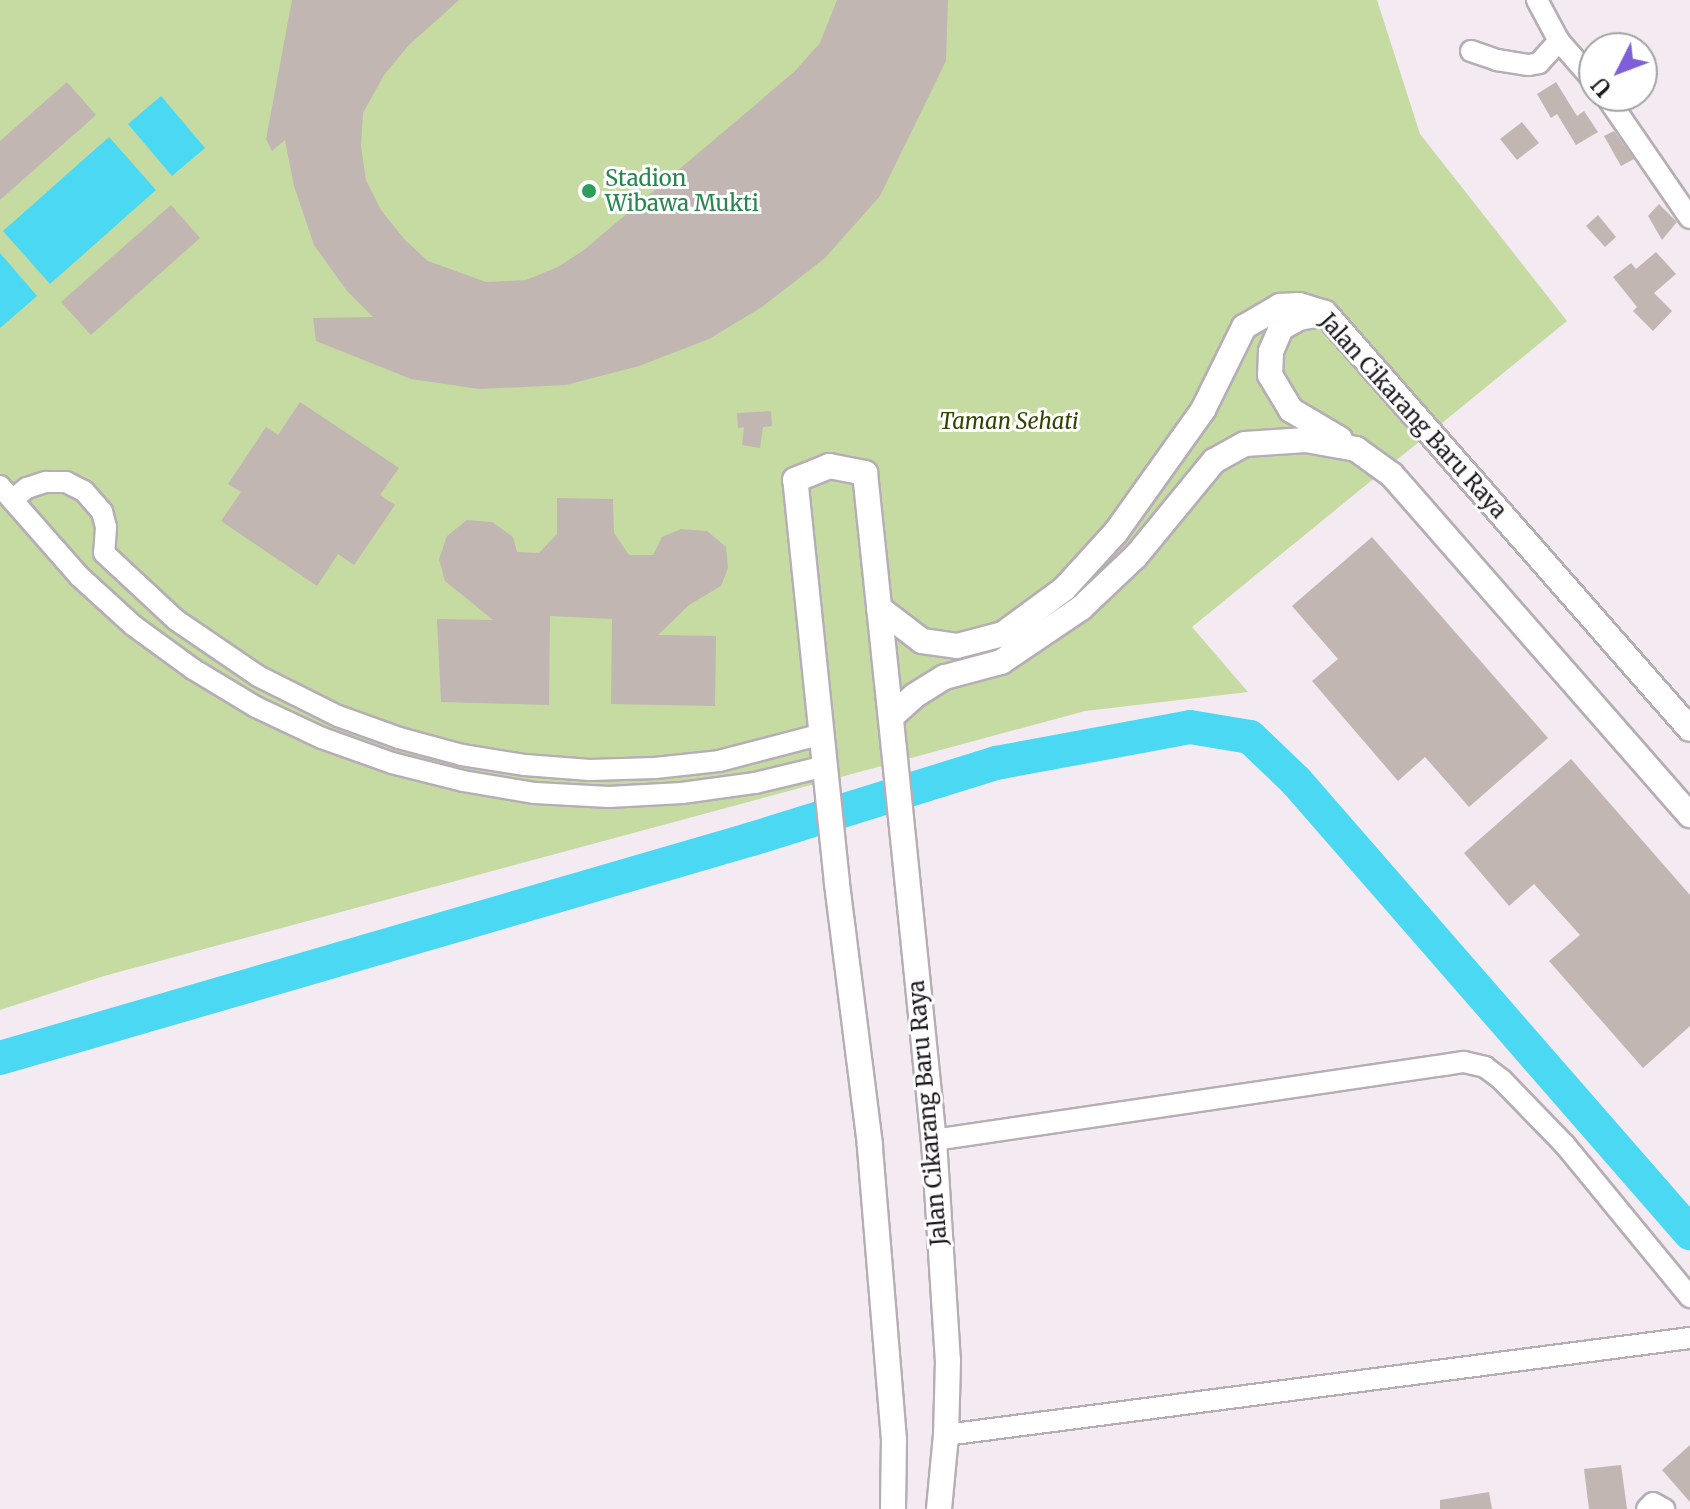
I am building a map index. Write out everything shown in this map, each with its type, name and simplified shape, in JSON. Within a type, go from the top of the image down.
[{"type":"main road","name":"Jalan Cikarang Baru Raya","points":[[879,608],[922,641],[957,646],[1003,634],[1064,589],[1116,532],[1203,410],[1244,327],[1280,306],[1299,305],[1325,313],[1690,729]]},
{"type":"main road","points":[[1325,313],[1299,318],[1281,328],[1271,351],[1270,375],[1291,410],[1392,475],[1690,815]]},
{"type":"main road","points":[[891,717],[914,696],[945,677],[1001,662],[1081,608],[1136,556],[1214,461],[1245,444],[1281,439],[1356,449]]},
{"type":"main road","name":"Jalan Cikarang Baru Raya","points":[[893,1509],[894,1440],[875,1192],[837,883],[795,480],[811,471],[847,467],[865,473],[934,1140],[948,1360],[946,1435],[939,1509]]},
{"type":"street","points":[[1537,0],[1559,41],[1578,63]]},
{"type":"street","points":[[1471,51],[1497,60],[1529,65],[1539,63],[1559,41]]},
{"type":"street","points":[[1617,112],[1690,218]]},
{"type":"street","points":[[79,576],[104,553],[106,527],[102,512],[84,491],[66,482],[46,482],[6,493],[79,576],[134,626],[231,692],[322,738],[392,763],[477,784],[535,793],[609,797],[726,787],[826,766]]},
{"type":"street","points":[[104,553],[176,620],[258,676],[338,716],[399,738],[462,755],[577,769],[655,768],[719,761],[823,734]]},
{"type":"street","points":[[934,1140],[1464,1062],[1485,1067],[1502,1080],[1565,1145],[1690,1297]]},
{"type":"street","points":[[946,1435],[1690,1338]]},
{"type":"street","points":[[1647,1509],[1653,1503],[1664,1509]]},
{"type":"green space","name":"Taman Sehati","points":[[0,0],[1377,0],[1420,134],[1567,321],[1192,627],[1248,692],[1085,711],[104,976],[0,1010]]},
{"type":"water","points":[[161,96],[205,148],[172,176],[128,124]]},
{"type":"water","points":[[109,137],[156,190],[50,284],[3,231]]},
{"type":"water","points":[[0,253],[37,296],[0,328]]},
{"type":"building","points":[[292,0],[459,0],[409,45],[384,75],[363,113],[361,146],[366,180],[381,210],[405,240],[428,261],[486,282],[526,280],[558,267],[584,250],[794,72],[820,43],[837,0],[948,0],[946,61],[880,196],[825,258],[762,307],[709,339],[639,366],[566,385],[479,389],[411,379],[316,341],[313,318],[373,317],[347,291],[314,245],[294,186],[285,140],[272,151],[266,139]]},
{"type":"building","points":[[67,82],[96,115],[0,200],[0,141]]},
{"type":"building","points":[[1556,82],[1577,116],[1585,112],[1598,132],[1576,145],[1557,114],[1551,118],[1537,94]]},
{"type":"building","points":[[1522,122],[1539,143],[1517,160],[1500,139]]},
{"type":"building","points":[[1614,131],[1634,159],[1621,166],[1604,136]]},
{"type":"building","points":[[1659,204],[1677,222],[1662,240],[1648,216]]},
{"type":"building","points":[[171,205],[200,238],[91,335],[61,302]]},
{"type":"building","points":[[1598,215],[1616,237],[1605,247],[1586,226]]},
{"type":"building","points":[[1656,252],[1676,274],[1654,293],[1672,311],[1653,331],[1633,311],[1637,307],[1613,277],[1631,263],[1636,269]]},
{"type":"building","points":[[300,402],[399,468],[380,495],[395,505],[354,565],[338,554],[317,586],[221,521],[241,492],[228,484],[266,427],[278,435]]},
{"type":"building","points":[[771,411],[772,426],[763,427],[760,448],[742,445],[744,427],[738,428],[737,413]]},
{"type":"building","points":[[557,498],[613,499],[614,533],[629,555],[653,555],[662,537],[681,529],[707,531],[726,547],[728,568],[721,586],[689,605],[658,635],[716,636],[715,706],[611,704],[612,619],[550,616],[549,705],[441,702],[437,619],[493,620],[445,581],[439,559],[447,536],[467,520],[492,522],[513,537],[517,552],[539,553],[557,534]]},
{"type":"building","points":[[1372,537],[1548,738],[1469,807],[1425,757],[1398,781],[1312,681],[1338,659],[1292,606]]},
{"type":"building","points":[[1571,759],[1690,895],[1690,1026],[1643,1068],[1549,961],[1580,935],[1534,884],[1509,906],[1464,853]]},
{"type":"building","points":[[1690,1445],[1690,1502],[1662,1470]]},
{"type":"building","points":[[1621,1465],[1627,1509],[1589,1509],[1584,1469]]},
{"type":"building","points":[[1489,1492],[1492,1509],[1440,1509],[1440,1500]]},
{"type":"waterway","points":[[0,1058],[752,839],[996,763],[1190,727],[1250,737],[1296,781],[1690,1233]]},
{"type":"place","name":"Stadion Wibawa Mukti","points":[[589,191]]}]
